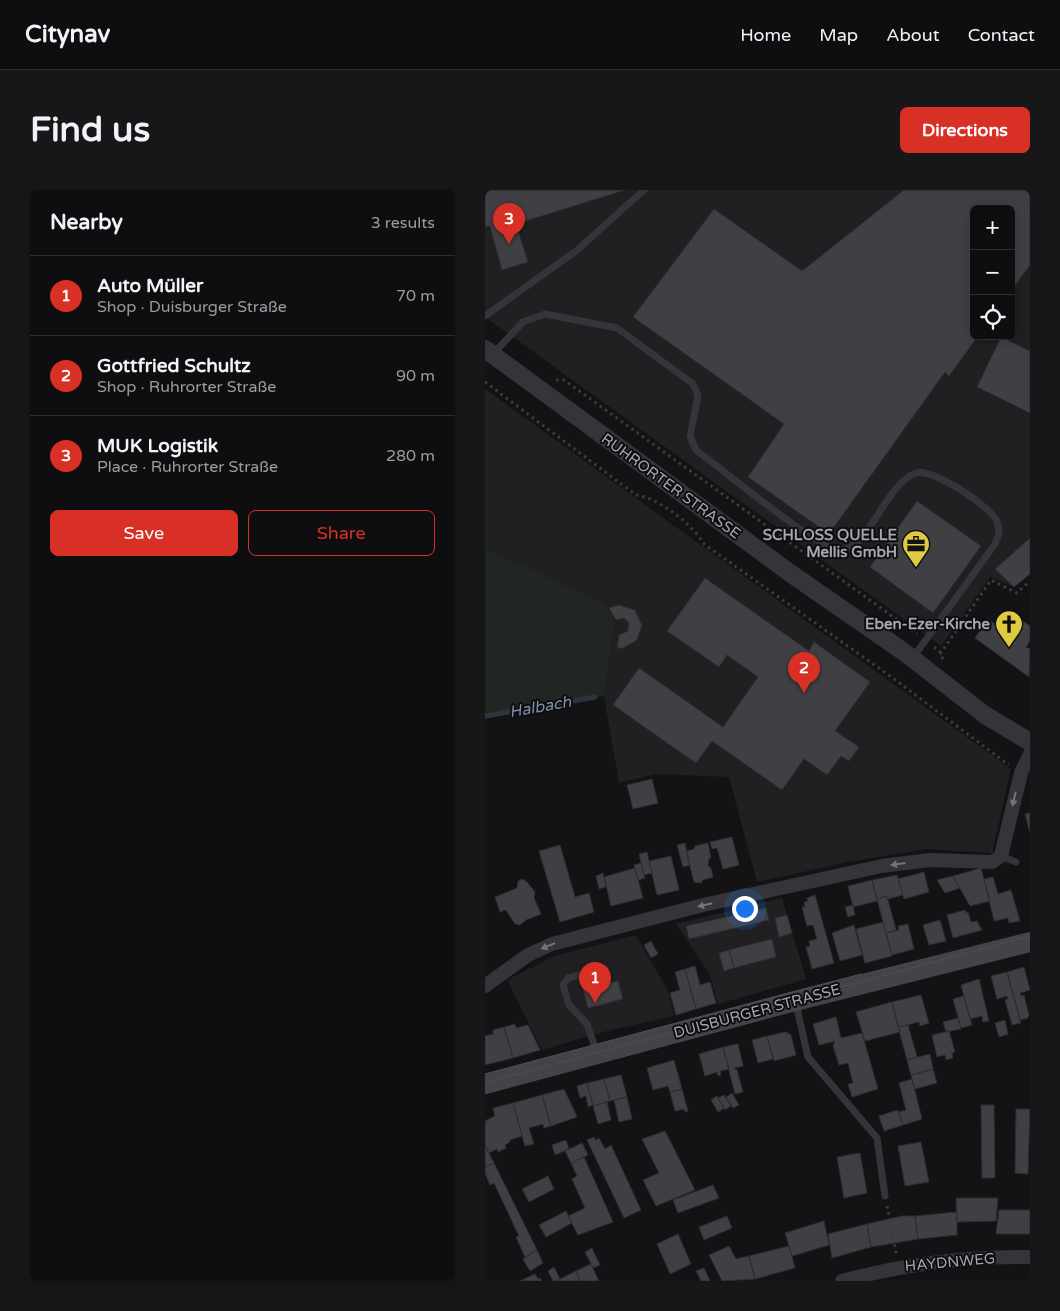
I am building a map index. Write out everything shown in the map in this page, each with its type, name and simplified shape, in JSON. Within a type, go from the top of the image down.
[{"type":"main road","name":"DUISBURGER STRASSE","points":[[485,1084],[795,1001],[1030,942]]},
{"type":"street","name":"RUHRORTER STRASSE","points":[[489,352],[985,714],[1030,742]]},
{"type":"street","points":[[485,986],[528,955],[552,944],[703,905],[882,866],[931,860],[992,862],[1001,856],[1021,773],[1030,754]]},
{"type":"street","name":"HAYDNWEG","points":[[842,1281],[898,1266],[991,1256],[1030,1257]]},
{"type":"lane","points":[[485,316],[576,251],[644,190]]},
{"type":"lane","points":[[489,352],[523,322],[545,314],[617,328],[693,384],[698,396],[691,436],[697,450],[807,534],[837,550],[849,549],[860,540],[883,506],[904,480],[917,473],[929,473],[945,480],[990,512],[997,521],[1000,532],[995,544],[912,659]]},
{"type":"lane","points":[[1001,856],[1016,862]]},
{"type":"lane","points":[[598,1053],[587,1024],[569,1005],[563,985],[568,978],[605,969]]},
{"type":"lane","points":[[795,1001],[808,1057],[877,1138],[885,1196]]},
{"type":"path","points":[[549,380],[564,380],[886,610]]},
{"type":"path","points":[[485,382],[636,495],[647,496],[689,524],[704,544],[945,715],[949,721],[1021,773]]},
{"type":"path","points":[[929,672],[991,580],[1017,593],[1030,581]]},
{"type":"path","points":[[885,1196],[898,1266]]},
{"type":"shaded area","points":[[485,190],[1030,190],[1030,574],[1014,587],[990,577],[941,646],[485,317]]},
{"type":"shaded area","points":[[485,389],[1011,769],[992,853],[926,849],[848,862],[757,882],[729,777],[656,774],[619,783],[604,696],[615,621],[605,604],[485,547]]},
{"type":"shaded area","points":[[485,547],[605,604],[615,621],[604,696],[485,719]]},
{"type":"shaded area","points":[[782,898],[806,979],[718,1004],[709,973],[676,924]]},
{"type":"shaded area","points":[[636,935],[668,991],[674,1016],[603,1032],[542,1050],[507,980],[554,956]]},
{"type":"building","points":[[485,190],[625,190],[516,224],[528,262],[502,270],[490,226],[485,227]]},
{"type":"building","points":[[904,190],[1030,190],[1030,265],[1015,286],[1015,205],[970,205],[970,340],[975,340],[949,376],[945,372],[829,534],[748,477],[784,424],[633,317],[714,209],[802,271]]},
{"type":"building","points":[[1000,340],[1007,340],[1030,351],[1030,413],[977,387]]},
{"type":"building","points":[[917,501],[981,546],[933,613],[870,567]]},
{"type":"building","points":[[1030,538],[1030,574],[1014,587],[995,569]]},
{"type":"building","points":[[705,578],[809,651],[814,642],[870,682],[835,731],[859,747],[849,761],[841,756],[827,775],[804,759],[782,790],[712,741],[696,763],[613,705],[639,668],[723,727],[758,677],[727,655],[719,667],[667,631]]},
{"type":"building","points":[[619,605],[635,610],[642,625],[637,640],[623,648],[617,648],[619,635],[628,631],[629,623],[624,618],[616,620],[609,608]]},
{"type":"building","name":"Eben-Ezer-Kirche","points":[[988,619],[1012,637],[1023,621],[1030,626],[1030,641],[1026,647],[1030,649],[1029,677],[975,638]]},
{"type":"building","points":[[652,779],[658,803],[633,809],[627,785]]},
{"type":"building","points":[[1030,813],[1030,833],[1025,814]]},
{"type":"building","points":[[732,837],[739,865],[723,869],[717,848],[712,849],[710,842]]},
{"type":"building","points":[[685,843],[690,865],[683,867],[677,845]]},
{"type":"building","points":[[708,843],[711,858],[709,858],[708,866],[711,868],[713,877],[703,880],[701,883],[694,882],[686,851],[694,849],[695,846]]},
{"type":"building","points":[[560,845],[575,897],[589,893],[594,912],[560,922],[539,851]]},
{"type":"building","points":[[647,852],[652,873],[644,875],[639,854]]},
{"type":"building","points":[[671,856],[679,890],[657,895],[649,861]]},
{"type":"building","points":[[641,863],[645,878],[638,880],[634,865]]},
{"type":"building","points":[[635,868],[643,898],[611,906],[604,877]]},
{"type":"building","points":[[981,868],[990,901],[970,906],[953,876]]},
{"type":"building","points":[[924,872],[929,892],[904,899],[898,879]]},
{"type":"building","points":[[603,873],[606,887],[599,889],[596,876]]},
{"type":"building","points":[[897,875],[903,895],[888,899],[887,896],[877,899],[872,880]]},
{"type":"building","points":[[953,876],[960,888],[945,893],[937,880]]},
{"type":"building","points":[[993,877],[998,894],[1011,890],[1020,921],[1009,923],[1008,918],[994,921],[984,879]]},
{"type":"building","points":[[523,879],[535,892],[534,898],[541,914],[526,920],[520,925],[515,924],[506,910],[500,912],[495,897],[517,888],[518,881]]},
{"type":"building","points":[[872,880],[877,901],[853,907],[848,886]]},
{"type":"building","points":[[815,895],[834,963],[812,969],[806,947],[810,946],[809,941],[817,939],[813,925],[807,926],[802,907],[805,907],[804,902],[808,901],[807,898]]},
{"type":"building","points":[[887,896],[896,930],[886,933],[877,899]]},
{"type":"building","points":[[853,905],[855,915],[848,917],[845,907]]},
{"type":"building","points":[[766,908],[769,920],[689,939],[686,926]]},
{"type":"building","points":[[965,910],[966,913],[968,912],[971,922],[977,921],[982,930],[953,938],[947,915]]},
{"type":"building","points":[[787,915],[792,933],[779,937],[775,918]]},
{"type":"building","points":[[940,920],[946,941],[929,945],[923,925]]},
{"type":"building","points":[[883,922],[892,956],[865,963],[856,929]]},
{"type":"building","points":[[908,924],[914,949],[892,955],[886,933],[899,930],[898,926]]},
{"type":"building","points":[[854,925],[862,955],[840,961],[832,933]]},
{"type":"building","points":[[772,939],[776,957],[734,968],[729,950]]},
{"type":"building","points":[[651,941],[658,954],[651,958],[644,945]]},
{"type":"building","points":[[729,950],[734,968],[724,971],[719,953]]},
{"type":"building","points":[[695,966],[700,985],[710,982],[716,1003],[696,1009],[685,969]]},
{"type":"building","points":[[1024,967],[1030,990],[1020,993],[1021,996],[1024,995],[1029,1015],[1028,1018],[1020,1020],[1007,972]]},
{"type":"building","points":[[685,969],[696,1009],[676,1015],[670,993],[680,990],[675,972]]},
{"type":"building","points":[[1007,972],[1021,1023],[1012,1025],[1005,1000],[1008,999],[1007,996],[997,999],[991,976]]},
{"type":"building","points":[[979,979],[989,1021],[983,1022],[982,1016],[970,1019],[961,985]]},
{"type":"building","points":[[618,981],[623,999],[588,1008],[583,988]]},
{"type":"building","points":[[921,995],[929,1023],[920,1026],[919,1022],[898,1027],[892,1002]]},
{"type":"building","points":[[964,996],[972,1025],[961,1028],[953,999]]},
{"type":"building","points":[[892,1002],[900,1032],[865,1041],[856,1012]]},
{"type":"building","points":[[836,1017],[841,1038],[862,1033],[878,1089],[852,1097],[848,1084],[853,1083],[848,1063],[839,1065],[833,1046],[835,1041],[819,1045],[813,1024]]},
{"type":"building","points":[[958,1018],[961,1029],[946,1032],[943,1022]]},
{"type":"building","points":[[1005,1020],[1008,1034],[999,1037],[995,1023]]},
{"type":"building","points":[[515,1024],[516,1028],[528,1025],[540,1050],[513,1058],[504,1027]]},
{"type":"building","points":[[908,1025],[917,1057],[907,1060],[898,1027]]},
{"type":"building","points":[[504,1027],[513,1058],[485,1065],[485,1036],[493,1034],[493,1030]]},
{"type":"building","points":[[949,1031],[955,1052],[952,1053],[953,1058],[946,1060],[945,1055],[937,1057],[932,1035]]},
{"type":"building","points":[[786,1032],[791,1035],[796,1055],[774,1061],[767,1036]]},
{"type":"building","points":[[767,1036],[773,1059],[758,1063],[752,1040]]},
{"type":"building","points":[[738,1044],[743,1066],[734,1068],[737,1070],[743,1092],[735,1094],[723,1047]]},
{"type":"building","points":[[723,1047],[729,1069],[720,1071],[721,1075],[718,1076],[717,1072],[705,1076],[699,1054]]},
{"type":"building","points":[[930,1054],[933,1069],[911,1075],[907,1060]]},
{"type":"building","points":[[674,1060],[682,1089],[670,1092],[668,1086],[653,1090],[647,1068]]},
{"type":"building","points":[[933,1069],[937,1083],[915,1089],[911,1075]]},
{"type":"building","points":[[621,1075],[627,1097],[610,1101],[604,1079]]},
{"type":"building","points":[[604,1079],[610,1101],[593,1106],[587,1083]]},
{"type":"building","points":[[912,1079],[922,1119],[903,1125],[898,1112],[906,1110],[899,1083]]},
{"type":"building","points":[[587,1083],[593,1105],[588,1107],[586,1096],[580,1098],[577,1086]]},
{"type":"building","points":[[564,1089],[577,1117],[551,1126],[542,1095]]},
{"type":"building","points":[[682,1089],[688,1111],[685,1112],[684,1109],[675,1111],[670,1092]]},
{"type":"building","points":[[732,1093],[739,1105],[733,1108],[726,1097]]},
{"type":"building","points":[[542,1095],[551,1126],[544,1128],[543,1124],[529,1128],[534,1144],[525,1146],[513,1103]]},
{"type":"building","points":[[724,1095],[731,1106],[725,1110],[718,1098]]},
{"type":"building","points":[[717,1096],[724,1108],[718,1112],[711,1100]]},
{"type":"building","points":[[627,1097],[632,1119],[619,1122],[614,1100]]},
{"type":"building","points":[[607,1102],[611,1120],[598,1124],[593,1106]]},
{"type":"building","points":[[513,1103],[522,1136],[510,1140],[505,1145],[506,1148],[498,1152],[497,1149],[489,1153],[485,1145],[485,1121],[495,1116],[493,1108]]},
{"type":"building","points":[[981,1105],[994,1105],[995,1178],[982,1178]]},
{"type":"building","points":[[1016,1109],[1030,1109],[1028,1174],[1015,1173]]},
{"type":"building","points":[[898,1110],[903,1125],[884,1131],[879,1116]]},
{"type":"building","points":[[665,1131],[695,1190],[656,1206],[643,1180],[659,1173],[642,1139]]},
{"type":"building","points":[[594,1137],[595,1140],[599,1138],[605,1149],[611,1145],[641,1210],[624,1218],[587,1140]]},
{"type":"building","points":[[566,1140],[569,1149],[555,1155],[552,1145]]},
{"type":"building","points":[[921,1142],[929,1182],[905,1186],[898,1146]]},
{"type":"building","points":[[582,1143],[588,1155],[571,1163],[565,1151]]},
{"type":"building","points":[[485,1145],[494,1163],[485,1167]]},
{"type":"building","points":[[860,1153],[867,1193],[844,1198],[837,1157]]},
{"type":"building","points":[[584,1157],[613,1222],[578,1235],[568,1216],[585,1208],[572,1179],[577,1176],[571,1163]]},
{"type":"building","points":[[494,1163],[537,1250],[525,1257],[516,1237],[519,1236],[494,1183],[490,1185],[485,1173],[485,1167]]},
{"type":"building","points":[[548,1176],[554,1189],[529,1202],[522,1189]]},
{"type":"building","points":[[713,1185],[719,1198],[678,1213],[673,1200]]},
{"type":"building","points":[[956,1198],[998,1198],[996,1221],[957,1222]]},
{"type":"building","points":[[999,1210],[1030,1210],[1030,1234],[996,1234]]},
{"type":"building","points":[[566,1211],[572,1223],[546,1237],[539,1225]]},
{"type":"building","points":[[957,1212],[957,1235],[918,1239],[915,1216]]},
{"type":"building","points":[[727,1216],[732,1228],[704,1240],[699,1227]]},
{"type":"building","points":[[902,1216],[915,1216],[918,1239],[871,1247],[867,1224]]},
{"type":"building","points":[[824,1221],[829,1245],[792,1256],[785,1233]]},
{"type":"building","points":[[867,1224],[871,1247],[832,1258],[828,1234]]},
{"type":"building","points":[[678,1234],[691,1264],[670,1274],[657,1244]]},
{"type":"building","points":[[729,1246],[736,1259],[749,1256],[755,1279],[722,1281],[709,1255]]},
{"type":"building","points":[[789,1246],[795,1268],[755,1279],[749,1256]]},
{"type":"building","points":[[592,1248],[600,1265],[593,1268],[585,1252]]},
{"type":"building","points":[[537,1250],[543,1263],[530,1271],[523,1259]]},
{"type":"building","points":[[591,1264],[599,1281],[580,1281],[576,1271]]},
{"type":"building","points":[[554,1267],[560,1281],[553,1281],[548,1271]]},
{"type":"building","points":[[704,1268],[710,1281],[701,1281],[696,1271]]},
{"type":"building","points":[[576,1271],[580,1281],[560,1281],[560,1279]]},
{"type":"building","points":[[535,1274],[542,1281],[520,1281]]},
{"type":"waterway","name":"Halbach","points":[[485,716],[595,697]]},
{"type":"tram line","points":[[485,1083],[1030,936]]},
{"type":"tram line","points":[[485,1074],[861,974]]},
{"type":"place","name":"MUK Logistik","points":[[509,244]]},
{"type":"place","name":"SCHLOSS QUELLE Mellis GmbH","points":[[916,568]]},
{"type":"place","name":"Eben-Ezer-Kirche","points":[[1009,648]]},
{"type":"place","name":"Gottfried Schultz","points":[[804,693]]},
{"type":"place","name":"Auto Müller","points":[[595,1003]]}]
